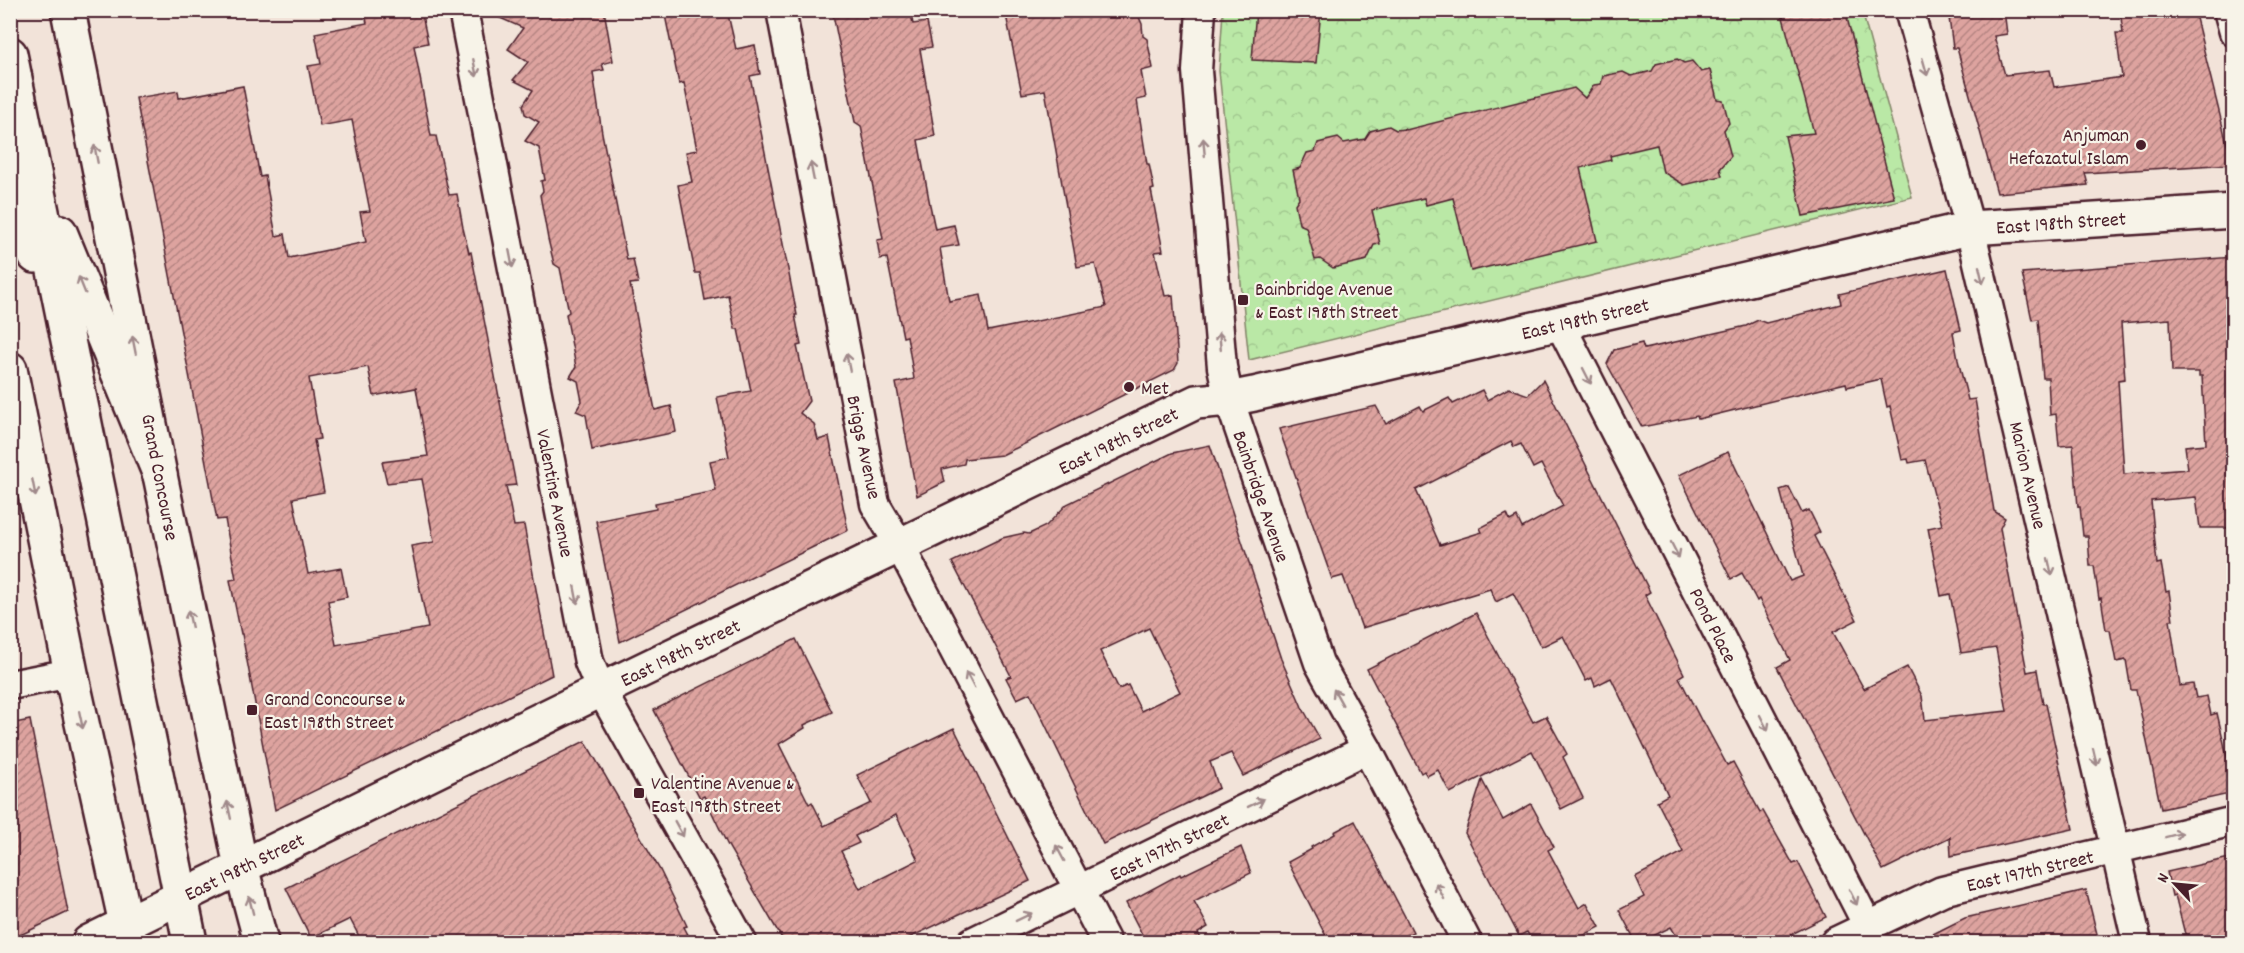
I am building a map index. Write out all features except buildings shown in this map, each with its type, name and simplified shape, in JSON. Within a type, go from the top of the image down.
[{"type":"street","name":"Grand Concourse","points":[[68,10],[160,475],[241,867],[261,942]]},
{"type":"street","name":"Valentine Avenue","points":[[464,10],[589,662],[601,690],[742,942]]},
{"type":"street","name":"Briggs Avenue","points":[[781,10],[875,504],[900,546],[1106,942]]},
{"type":"street","name":"Bainbridge Avenue","points":[[1201,10],[1197,71],[1222,367],[1229,399],[1319,663],[1367,748],[1467,942]]},
{"type":"street","name":"Marion Avenue","points":[[1909,10],[1970,228],[2137,942]]},
{"type":"street","points":[[2228,10],[2234,32]]},
{"type":"street","points":[[10,54],[190,942]]},
{"type":"street","points":[[31,161],[160,475]]},
{"type":"street","points":[[10,194],[67,338]]},
{"type":"street","name":"East 198th Street","points":[[89,942],[128,934],[181,898],[241,867],[1196,402],[1229,399],[1970,228],[2234,211]]},
{"type":"street","name":"Pond Place","points":[[1560,324],[1868,926]]},
{"type":"street","points":[[10,369],[128,934]]},
{"type":"street","points":[[10,685],[72,673]]},
{"type":"street","name":"East 197th Street","points":[[972,942],[1367,748]]},
{"type":"street","name":"East 197th Street","points":[[1835,942],[1942,891],[2234,821]]},
{"type":"green space","points":[[1223,11],[1862,11],[1912,197],[1249,360],[1219,71]]},
{"type":"place","name":"Anjuman Hefazatul Islam","points":[[2141,145]]},
{"type":"place","name":"Bainbridge Avenue & East 198th Street","points":[[1243,300]]},
{"type":"place","name":"Met","points":[[1129,387]]},
{"type":"place","name":"Grand Concourse & East 198th Street","points":[[252,710]]},
{"type":"place","name":"Valentine Avenue & East 198th Street","points":[[639,793]]}]
